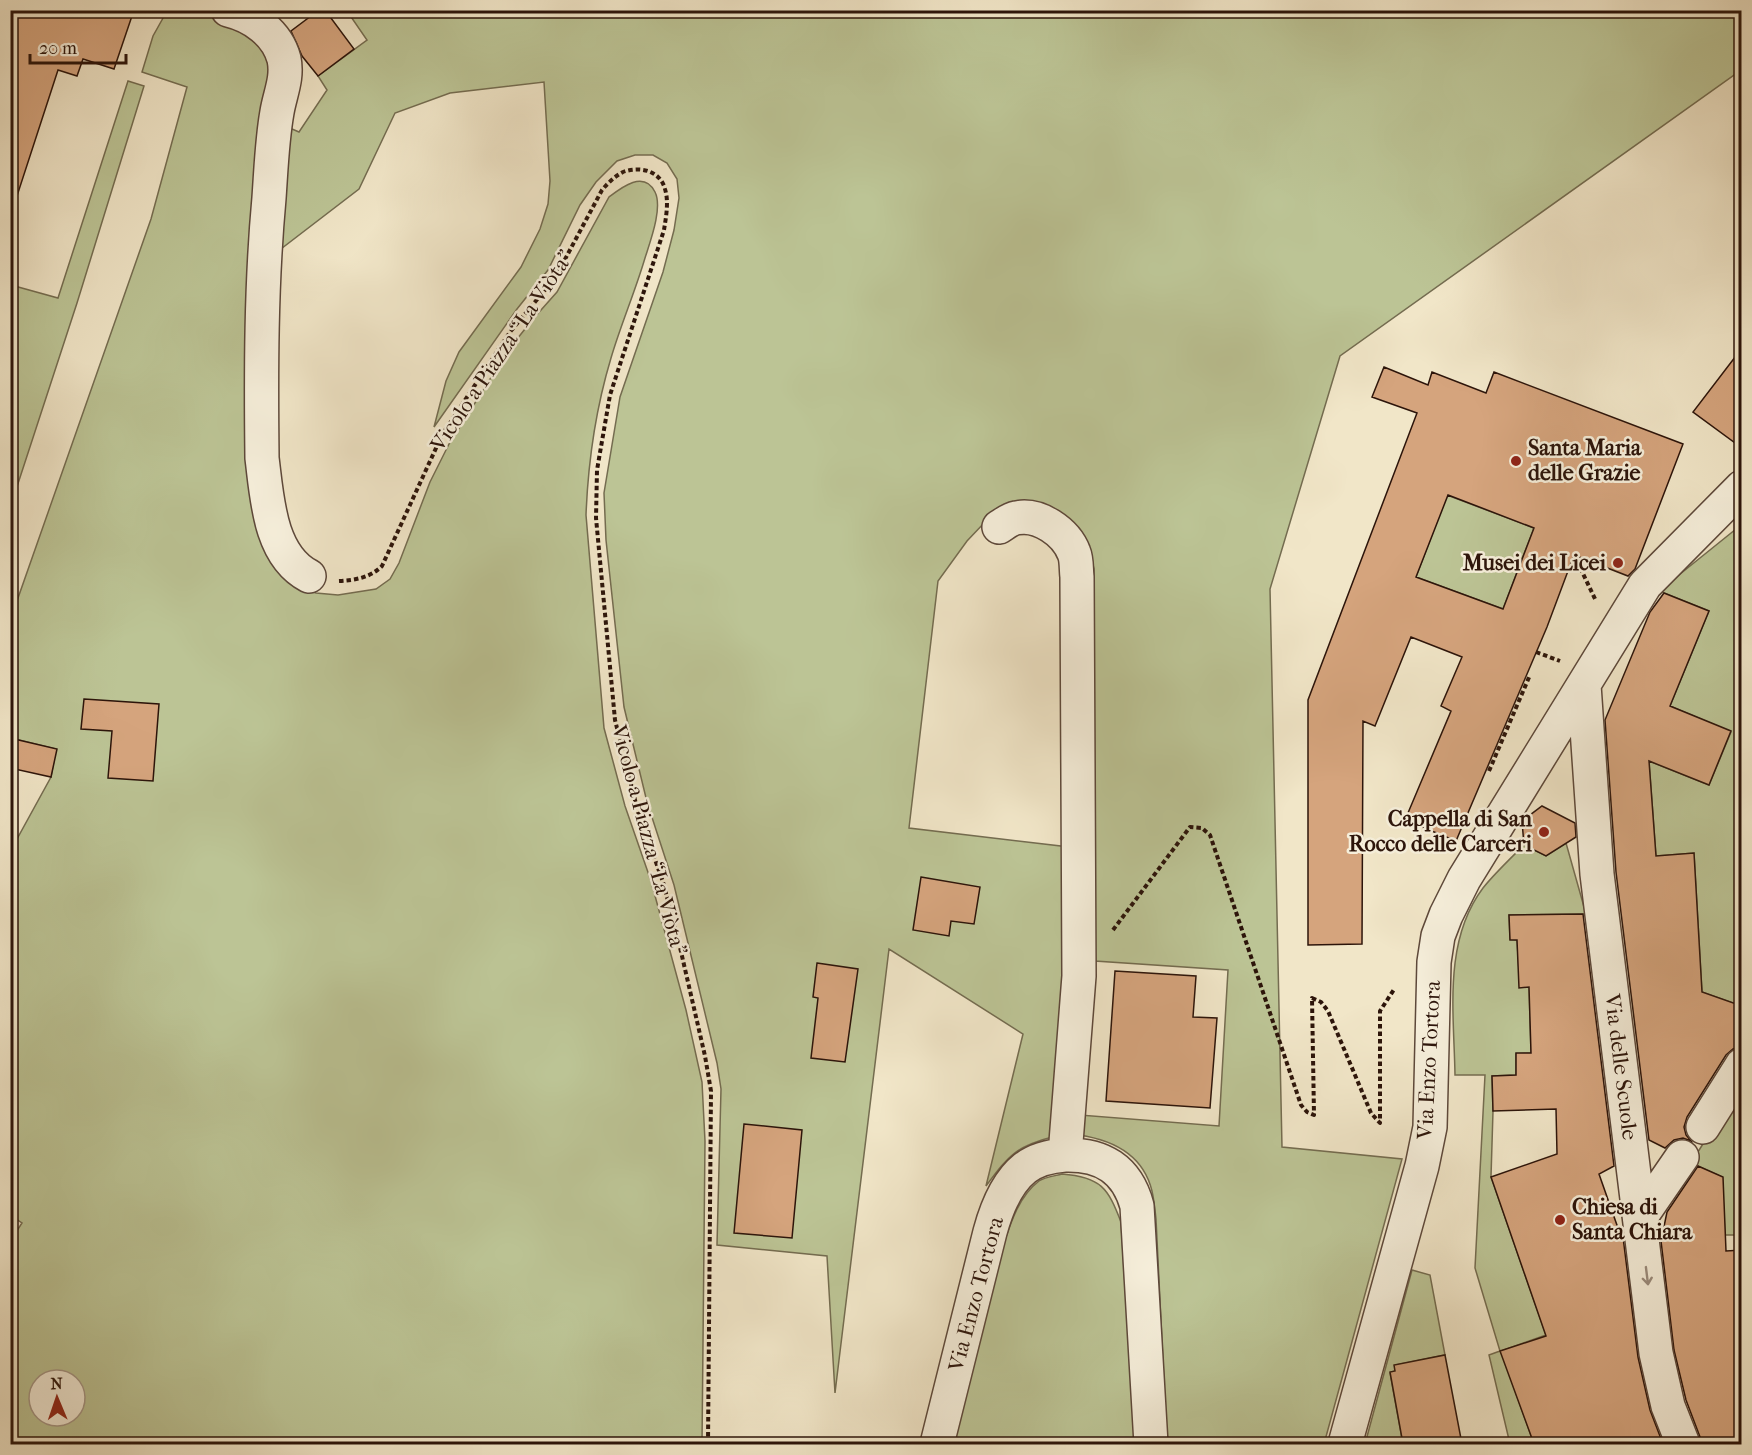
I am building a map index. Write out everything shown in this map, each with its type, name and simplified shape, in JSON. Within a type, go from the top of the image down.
[{"type":"street","points":[[228,10],[249,18],[268,32],[281,50],[285,66],[285,78],[277,111],[263,267],[262,458],[265,486],[277,537],[292,562],[309,576]]},
{"type":"street","name":"Via Enzo Tortora","points":[[1345,1444],[1422,1166],[1430,1127],[1434,962],[1438,936],[1456,893],[1478,854],[1645,585],[1742,486]]},
{"type":"street","points":[[999,527],[1016,518],[1036,519],[1057,530],[1067,540],[1075,555],[1079,976],[1065,1155]]},
{"type":"street","name":"Via delle Scuole","points":[[1584,685],[1597,874],[1658,1362],[1668,1406],[1683,1444]]},
{"type":"street","points":[[1703,1127],[1742,1065]]},
{"type":"street","name":"Via Enzo Tortora","points":[[937,1444],[990,1232],[1000,1203],[1012,1183],[1025,1169],[1038,1160],[1065,1155],[1092,1157],[1109,1164],[1122,1176],[1134,1197],[1139,1220],[1151,1444]]},
{"type":"street","points":[[1640,1218],[1682,1158]]},
{"type":"path","name":"Vicolo a Piazza “La Viòta”","points":[[309,576],[324,581],[353,580],[373,574],[382,566],[442,435],[510,332],[555,278],[602,190],[617,176],[632,170],[645,170],[659,177],[666,193],[664,230],[610,395],[597,470],[596,518],[608,658],[618,733],[638,812],[663,882],[679,943],[711,1090],[708,1444]]},
{"type":"path","points":[[1079,976],[1190,827],[1202,828],[1210,835],[1301,1105],[1307,1112],[1314,1115],[1312,999],[1321,1002],[1328,1011],[1371,1113],[1380,1123],[1380,1011],[1395,988]]},
{"type":"green space","points":[[167,11],[201,11],[230,17],[272,47],[253,276],[295,584],[316,593],[338,595],[376,589],[390,579],[399,563],[430,482],[449,444],[509,349],[557,292],[609,197],[626,185],[639,181],[650,185],[655,192],[657,216],[601,396],[591,456],[586,515],[604,728],[625,806],[651,881],[686,1010],[702,1082],[705,1141],[702,1444],[11,1444],[11,1240],[22,1223],[10,1215],[11,850],[51,777],[56,749],[11,738],[11,618],[151,219],[187,87],[142,72],[153,36]]},
{"type":"green space","points":[[347,11],[1741,11],[1741,70],[1340,356],[1270,589],[1282,1147],[1402,1159],[1324,1444],[1167,1444],[1156,1219],[1152,1191],[1142,1167],[1125,1151],[1092,1137],[1079,1135],[1080,1115],[1219,1126],[1228,970],[1095,961],[1094,569],[1084,538],[1063,514],[986,521],[967,541],[938,581],[909,828],[1069,847],[1056,1136],[1032,1144],[1015,1153],[1001,1166],[986,1186],[1023,1034],[889,949],[835,1393],[827,1256],[717,1245],[721,1089],[717,1063],[674,885],[647,802],[624,707],[606,540],[604,493],[620,397],[663,272],[674,230],[679,198],[677,179],[667,163],[653,155],[635,155],[617,161],[596,182],[580,205],[548,270],[517,309],[434,427],[446,381],[459,352],[521,267],[540,229],[548,204],[550,181],[544,82],[450,93],[395,113],[359,189],[273,255],[283,125],[299,132],[327,90],[318,76],[367,40]]},
{"type":"green space","points":[[128,81],[144,86],[11,505],[11,285],[58,298]]},
{"type":"green space","points":[[1447,495],[1534,528],[1503,609],[1416,577]]},
{"type":"green space","points":[[1741,525],[1741,1006],[1702,992],[1694,853],[1656,856],[1649,761],[1709,785],[1731,732],[1670,706],[1709,611],[1659,591]]},
{"type":"green space","points":[[1566,843],[1586,914],[1509,915],[1510,939],[1517,940],[1520,987],[1529,987],[1531,1053],[1516,1054],[1516,1075],[1492,1076],[1491,1177],[1546,1335],[1501,1351],[1534,1444],[1510,1444],[1489,1355],[1500,1351],[1475,1268],[1485,1075],[1455,1075],[1453,1003],[1456,954],[1470,909],[1483,888],[1503,866],[1524,845],[1546,856]]},
{"type":"green space","points":[[1741,1083],[1741,1235],[1725,1235],[1722,1177],[1691,1163]]},
{"type":"green space","points":[[1062,1174],[1086,1178],[1101,1186],[1112,1201],[1121,1222],[1135,1444],[953,1444],[1002,1249],[1012,1221],[1025,1195],[1039,1181]]},
{"type":"green space","points":[[1412,1270],[1430,1275],[1445,1355],[1395,1365],[1395,1371],[1390,1373],[1403,1444],[1365,1444]]},
{"type":"building","points":[[10,10],[134,10],[114,69],[83,59],[77,76],[58,70],[16,199],[10,198]]},
{"type":"building","points":[[319,10],[325,10],[354,49],[318,76],[302,56],[291,31]]},
{"type":"building","points":[[1742,348],[1742,448],[1693,412]]},
{"type":"building","points":[[1384,367],[1428,385],[1432,372],[1486,393],[1494,372],[1683,444],[1635,569],[1628,576],[1574,555],[1547,627],[1456,841],[1405,820],[1451,711],[1441,706],[1462,657],[1411,637],[1375,726],[1363,721],[1362,944],[1308,945],[1308,700],[1417,413],[1372,397]],"holes":[[[1448,495],[1534,528],[1503,609],[1416,577]]]},
{"type":"building","points":[[1664,593],[1709,611],[1670,706],[1731,731],[1709,785],[1649,761],[1656,856],[1694,853],[1702,992],[1742,1006],[1742,1046],[1726,1055],[1687,1117],[1684,1127],[1691,1141],[1683,1138],[1674,1140],[1665,1148],[1649,1140],[1616,872],[1605,720],[1650,612]]},
{"type":"building","points":[[84,699],[159,704],[153,781],[108,778],[112,731],[81,729]]},
{"type":"building","points":[[10,738],[57,749],[51,777],[10,768]]},
{"type":"building","name":"Cappella di San Rocco delle Carceri","points":[[1542,806],[1575,823],[1576,837],[1546,856],[1524,845],[1522,821]]},
{"type":"building","points":[[921,877],[980,887],[974,924],[951,921],[949,936],[913,930]]},
{"type":"building","points":[[1583,914],[1614,1166],[1599,1174],[1618,1228],[1622,1229],[1638,1357],[1650,1410],[1663,1444],[1534,1444],[1500,1351],[1546,1336],[1491,1177],[1557,1154],[1556,1109],[1493,1111],[1492,1076],[1516,1075],[1516,1053],[1531,1053],[1529,987],[1519,988],[1517,940],[1510,940],[1509,915]]},
{"type":"building","points":[[817,963],[858,969],[845,1062],[811,1058],[818,998],[813,997]]},
{"type":"building","points":[[1115,971],[1196,976],[1193,1017],[1217,1018],[1210,1108],[1106,1101]]},
{"type":"building","points":[[744,1124],[802,1130],[792,1238],[734,1233]]},
{"type":"building","points":[[1698,1166],[1723,1177],[1726,1251],[1742,1250],[1742,1444],[1701,1444],[1686,1400],[1674,1350],[1661,1241],[1667,1212]]},
{"type":"building","points":[[1445,1355],[1462,1444],[1403,1444],[1390,1372],[1395,1371],[1394,1365]]},
{"type":"place","name":"Santa Maria delle Grazie","points":[[1516,461]]},
{"type":"place","name":"Musei dei Licei","points":[[1618,563]]},
{"type":"place","name":"Cappella di San Rocco delle Carceri","points":[[1544,832]]},
{"type":"place","name":"Chiesa di Santa Chiara","points":[[1560,1220]]}]
